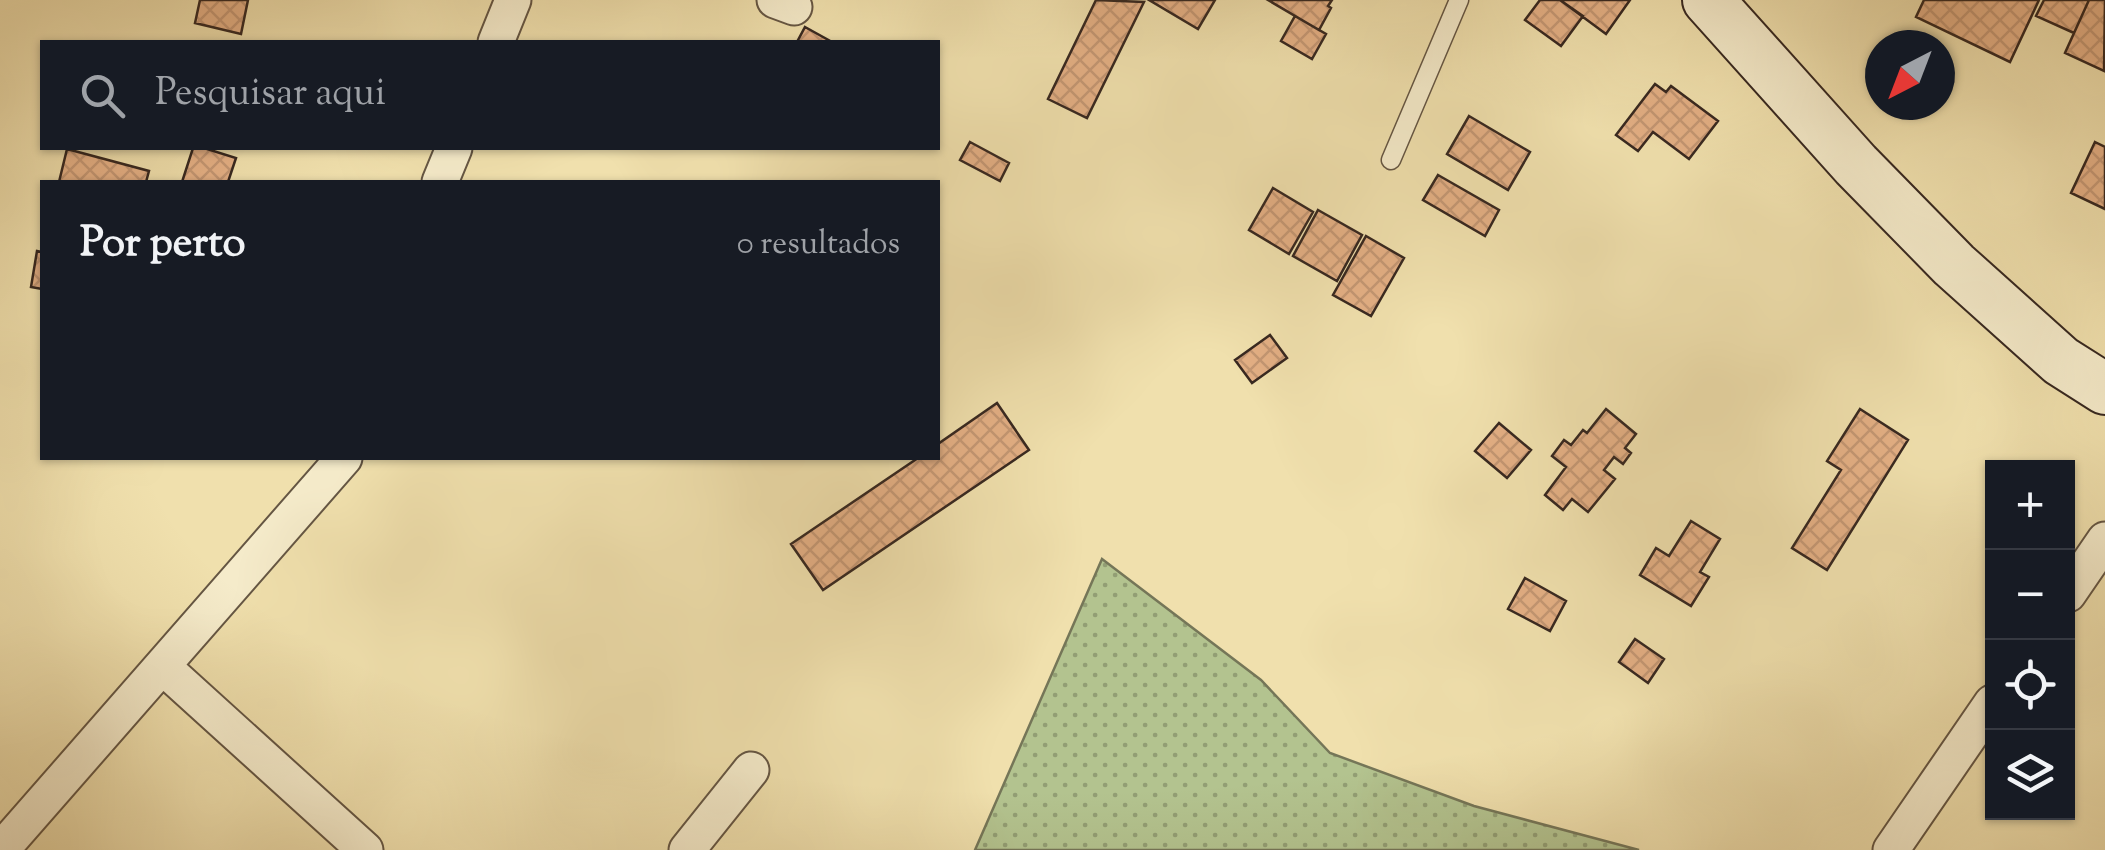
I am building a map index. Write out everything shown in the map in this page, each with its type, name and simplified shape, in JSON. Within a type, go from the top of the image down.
[{"type":"main road","points":[[1708,0],[1856,164],[1954,265],[2061,361],[2105,389]]},
{"type":"main road","points":[[1756,51],[1759,0]]},
{"type":"street","points":[[497,40],[513,0]]},
{"type":"street","points":[[441,180],[453,150]]},
{"type":"street","points":[[0,850],[342,460]]},
{"type":"street","points":[[2075,584],[2105,540]]},
{"type":"street","points":[[162,666],[365,850]]},
{"type":"street","points":[[1891,850],[1985,713]]},
{"type":"street","points":[[687,850],[751,770]]},
{"type":"lane","points":[[1391,160],[1459,0]]},
{"type":"green space","points":[[1102,559],[1261,680],[1330,753],[1474,806],[1639,850],[975,850]]},
{"type":"building","points":[[200,0],[248,0],[241,34],[195,23]]},
{"type":"building","points":[[1096,0],[1144,2],[1087,118],[1048,99]]},
{"type":"building","points":[[1149,0],[1215,0],[1198,29]]},
{"type":"building","points":[[1268,0],[1332,0],[1319,30]]},
{"type":"building","points":[[1540,0],[1560,0],[1583,16],[1561,46],[1525,20]]},
{"type":"building","points":[[1560,0],[1630,0],[1606,34]]},
{"type":"building","points":[[1924,0],[2039,0],[2010,62],[1955,36],[1955,30],[1943,30],[1916,17]]},
{"type":"building","points":[[2044,0],[2089,0],[2074,33],[2036,16]]},
{"type":"building","points":[[2089,0],[2105,0],[2104,71],[2065,53]]},
{"type":"building","points":[[1295,16],[1326,34],[1312,59],[1281,41]]},
{"type":"building","points":[[805,27],[828,40],[798,40]]},
{"type":"building","points":[[1655,84],[1666,92],[1671,86],[1718,121],[1689,159],[1653,132],[1638,151],[1616,135]]},
{"type":"building","points":[[1469,116],[1530,152],[1508,190],[1447,154]]},
{"type":"building","points":[[970,142],[1009,163],[1000,181],[960,160]]},
{"type":"building","points":[[2095,142],[2105,147],[2105,209],[2071,193]]},
{"type":"building","points":[[67,150],[149,171],[147,180],[59,180]]},
{"type":"building","points":[[192,150],[210,150],[236,158],[229,180],[183,180]]},
{"type":"building","points":[[1438,175],[1499,210],[1485,236],[1423,200]]},
{"type":"building","points":[[1273,188],[1313,212],[1289,254],[1249,230]]},
{"type":"building","points":[[1318,210],[1362,235],[1337,281],[1293,256]]},
{"type":"building","points":[[1366,236],[1404,258],[1371,316],[1333,295]]},
{"type":"building","points":[[37,251],[40,252],[40,289],[31,287]]},
{"type":"building","points":[[1270,335],[1287,358],[1252,383],[1235,360]]},
{"type":"building","points":[[997,403],[1029,450],[823,590],[791,544],[915,460],[940,460],[940,443]]},
{"type":"building","points":[[1606,409],[1636,434],[1625,448],[1631,453],[1623,464],[1614,457],[1604,470],[1615,479],[1588,512],[1572,499],[1563,510],[1545,495],[1566,467],[1552,456],[1564,440],[1571,445],[1583,430],[1587,433]]},
{"type":"building","points":[[1860,409],[1908,440],[1827,570],[1792,548],[1841,470],[1827,461]]},
{"type":"building","points":[[1499,423],[1531,450],[1507,478],[1475,451]]},
{"type":"building","points":[[1691,521],[1720,539],[1700,572],[1709,577],[1691,606],[1640,575],[1656,548],[1669,556]]},
{"type":"building","points":[[1525,578],[1566,601],[1550,631],[1508,609]]},
{"type":"building","points":[[1635,639],[1664,659],[1648,683],[1619,662]]}]
